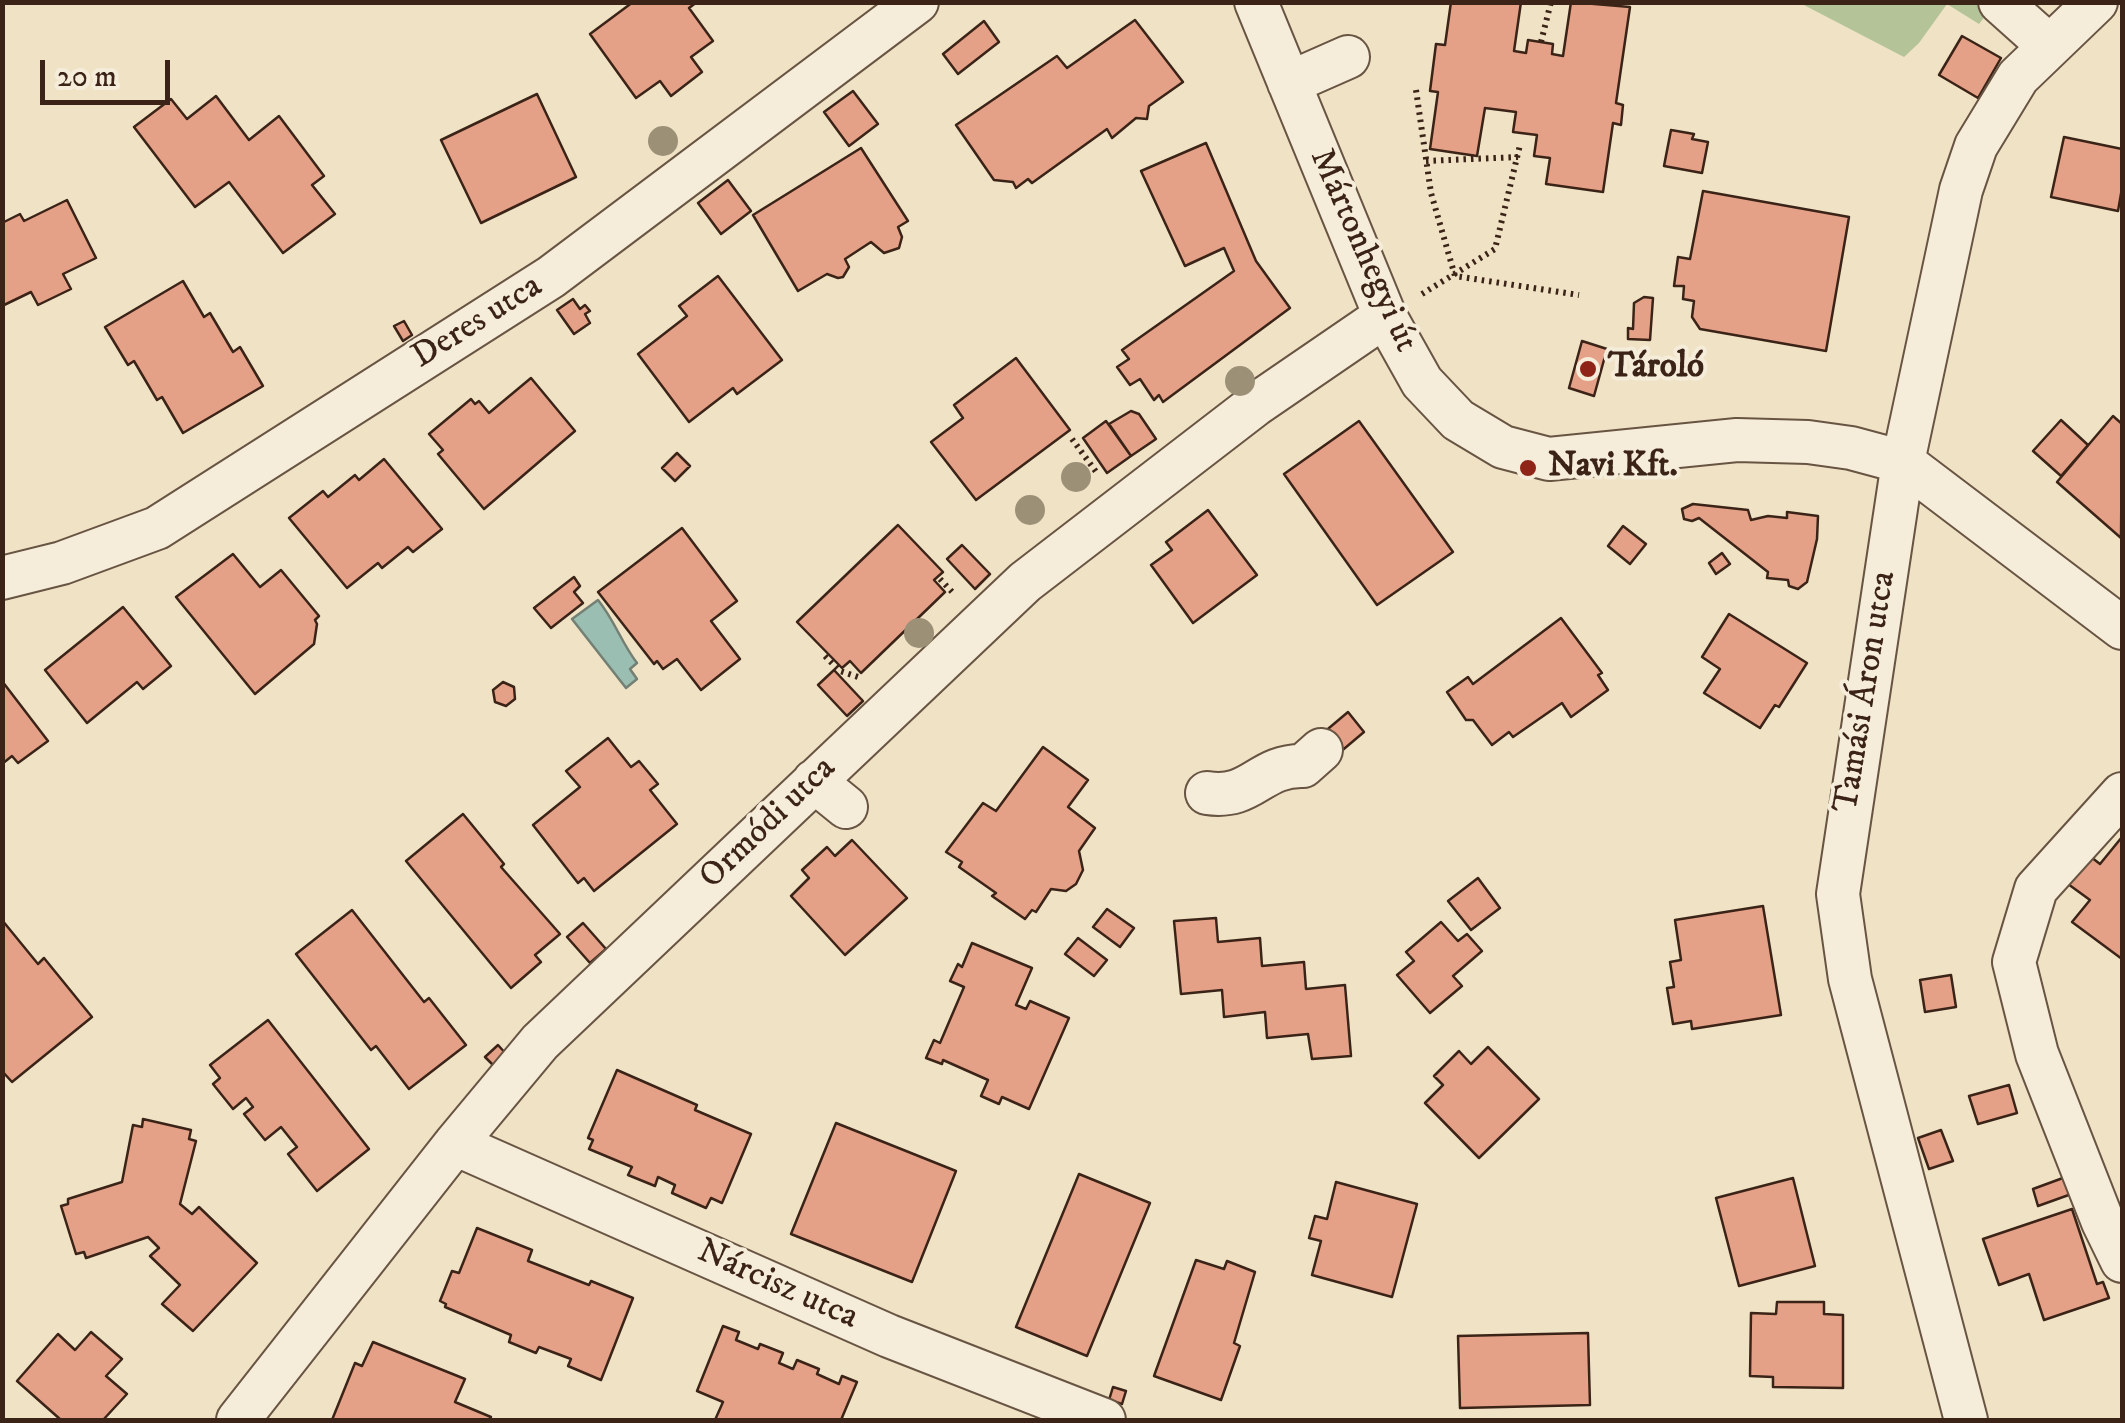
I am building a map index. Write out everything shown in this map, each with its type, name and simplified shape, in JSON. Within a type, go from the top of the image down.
[{"type":"street","name":"Deres utca","points":[[2,578],[62,563],[157,528],[551,277],[917,2]]},
{"type":"street","name":"Mártonhegyi út","points":[[1256,2],[1385,316],[1422,382],[1458,420],[1503,447],[1549,459],[1736,440],[1808,442],[1902,462],[2122,628]]},
{"type":"street","points":[[2000,2],[2048,44]]},
{"type":"street","name":"Tamási Áron utca","points":[[1966,1420],[1850,980],[1838,894],[1902,462],[1966,175],[1976,146],[2018,77],[2096,2]]},
{"type":"street","points":[[1289,83],[1348,57]]},
{"type":"street","name":"Ormódi utca","points":[[238,1420],[540,1042],[814,781],[979,652],[1080,538],[1255,405],[1385,316]]},
{"type":"street","points":[[1207,793],[1224,796],[1244,791],[1269,771],[1303,766],[1321,750]]},
{"type":"street","points":[[814,781],[846,808]]},
{"type":"street","points":[[2122,794],[2036,888],[2014,962],[2036,1054],[2122,1261]]},
{"type":"street","name":"Nárcisz utca","points":[[455,1144],[889,1336],[1104,1420]]},
{"type":"path","points":[[1541,42],[1551,2]]},
{"type":"path","points":[[1416,90],[1431,194],[1455,276]]},
{"type":"path","points":[[1434,287],[1496,249],[1520,145]]},
{"type":"path","points":[[1426,161],[1518,157]]},
{"type":"path","points":[[1455,276],[1579,295]]},
{"type":"path","points":[[825,656],[840,671],[861,678]]},
{"type":"green space","points":[[1981,2],[1990,10],[1979,24],[1947,4],[1904,57],[1800,3]]},
{"type":"water","points":[[598,600],[637,663],[630,669],[637,679],[626,688],[572,619]]},
{"type":"building","points":[[633,2],[697,2],[689,8],[713,41],[691,57],[702,72],[671,96],[660,81],[636,98],[590,34]]},
{"type":"building","points":[[1451,2],[1521,2],[1514,51],[1526,53],[1528,40],[1553,44],[1552,54],[1563,56],[1571,2],[1630,7],[1616,103],[1623,105],[1621,125],[1613,123],[1603,192],[1546,184],[1550,158],[1534,156],[1537,135],[1513,132],[1516,112],[1485,108],[1477,156],[1430,149],[1438,92],[1430,91],[1436,44],[1445,45]]},
{"type":"building","points":[[1135,20],[1183,82],[1149,106],[1147,119],[1136,118],[1112,138],[1107,129],[1032,183],[1028,179],[1016,188],[1013,182],[994,180],[956,125],[1057,56],[1067,68]]},
{"type":"building","points":[[984,21],[999,42],[958,74],[943,54]]},
{"type":"building","points":[[1962,36],[2001,58],[1978,98],[1939,75]]},
{"type":"building","points":[[853,91],[878,124],[849,146],[824,112]]},
{"type":"building","points":[[537,94],[576,177],[481,223],[441,140]]},
{"type":"building","points":[[216,96],[249,140],[279,116],[324,176],[312,185],[335,214],[283,253],[229,182],[195,207],[134,127],[171,99],[187,119]]},
{"type":"building","points":[[1671,130],[1694,134],[1692,139],[1708,142],[1702,173],[1664,166]]},
{"type":"building","points":[[2064,137],[2122,149],[2118,211],[2051,197]]},
{"type":"building","points":[[1206,143],[1256,261],[1290,308],[1163,402],[1159,395],[1154,400],[1140,379],[1130,385],[1117,367],[1129,359],[1122,350],[1234,271],[1224,248],[1185,266],[1141,171]]},
{"type":"building","points":[[861,148],[908,221],[898,227],[902,237],[899,248],[884,253],[871,242],[845,259],[849,267],[843,277],[827,274],[798,291],[753,215]]},
{"type":"building","points":[[728,180],[751,211],[721,234],[698,203]]},
{"type":"building","points":[[1703,191],[1849,217],[1826,351],[1700,329],[1692,317],[1694,301],[1683,299],[1684,286],[1674,286],[1678,257],[1690,259]]},
{"type":"building","points":[[67,200],[96,258],[63,274],[71,289],[38,305],[31,292],[2,306],[2,223],[20,214],[24,221]]},
{"type":"building","points":[[718,276],[782,360],[737,394],[733,388],[689,422],[638,354],[687,316],[679,306]]},
{"type":"building","points":[[183,281],[204,317],[210,313],[233,352],[240,347],[263,386],[183,433],[162,397],[157,400],[134,361],[128,365],[105,327]]},
{"type":"building","points":[[1644,297],[1653,298],[1650,340],[1628,339],[1628,328],[1633,329],[1634,303]]},
{"type":"building","points":[[573,299],[580,309],[585,305],[590,311],[585,314],[590,323],[574,334],[557,310]]},
{"type":"building","points":[[404,321],[412,335],[403,341],[394,326]]},
{"type":"building","name":"Tároló","points":[[1582,341],[1607,349],[1594,396],[1569,388]]},
{"type":"building","points":[[1016,358],[1070,430],[976,500],[931,442],[963,418],[954,405]]},
{"type":"building","points":[[531,378],[575,431],[484,509],[438,454],[443,450],[429,434],[471,399],[475,404],[479,401],[489,413]]},
{"type":"building","points":[[1131,411],[1139,414],[1156,439],[1131,456],[1109,424]]},
{"type":"building","points":[[2113,416],[2122,424],[2121,538],[2057,482]]},
{"type":"building","points":[[2061,420],[2088,445],[2061,476],[2033,451]]},
{"type":"building","points":[[1106,421],[1131,456],[1107,473],[1083,438]]},
{"type":"building","points":[[1359,421],[1453,552],[1377,605],[1284,474]]},
{"type":"building","points":[[677,453],[690,466],[675,481],[662,468]]},
{"type":"building","points":[[384,459],[442,529],[413,552],[408,547],[382,568],[378,563],[347,588],[289,518],[323,491],[328,497],[355,475],[359,480]]},
{"type":"building","points":[[1693,504],[1748,510],[1751,520],[1768,516],[1787,518],[1787,512],[1818,516],[1807,582],[1798,589],[1789,586],[1788,580],[1767,578],[1768,572],[1699,518],[1684,519],[1682,509]]},
{"type":"building","points":[[1208,510],[1257,575],[1193,623],[1151,565],[1172,550],[1166,542]]},
{"type":"building","points":[[898,525],[943,572],[934,580],[945,592],[861,673],[850,661],[842,668],[797,622]]},
{"type":"building","points":[[1623,526],[1646,544],[1630,564],[1608,546]]},
{"type":"building","points":[[682,528],[737,601],[711,621],[740,659],[701,690],[677,659],[663,669],[657,661],[654,664],[598,592]]},
{"type":"building","points":[[962,545],[990,574],[975,589],[947,559]]},
{"type":"building","points":[[1722,553],[1730,564],[1716,574],[1709,563]]},
{"type":"building","points":[[233,554],[260,587],[281,570],[319,616],[315,620],[314,644],[255,694],[176,597]]},
{"type":"building","points":[[574,577],[580,586],[574,592],[583,603],[551,628],[534,608]]},
{"type":"building","points":[[123,607],[171,666],[143,689],[137,682],[87,723],[45,670]]},
{"type":"building","points":[[1729,614],[1807,663],[1779,707],[1775,705],[1760,728],[1704,693],[1720,669],[1702,657]]},
{"type":"building","points":[[1561,618],[1602,673],[1598,675],[1608,690],[1571,717],[1562,703],[1513,737],[1509,732],[1492,745],[1473,720],[1466,720],[1447,692],[1468,677],[1473,684]]},
{"type":"building","points":[[834,670],[863,701],[847,716],[818,685]]},
{"type":"building","points":[[2,681],[48,741],[18,763],[12,756],[2,764]]},
{"type":"building","points":[[503,682],[514,687],[515,699],[506,706],[495,702],[493,690]]},
{"type":"building","points":[[1348,712],[1364,732],[1332,759],[1316,739]]},
{"type":"building","points":[[608,738],[631,767],[639,761],[658,784],[650,790],[677,824],[594,891],[584,878],[578,883],[533,825],[580,787],[566,771]]},
{"type":"building","points":[[1043,747],[1088,780],[1068,807],[1095,828],[1079,851],[1083,870],[1076,884],[1066,891],[1051,889],[1036,912],[1032,910],[1025,919],[992,896],[996,893],[959,867],[962,862],[946,852],[983,803],[996,811]]},
{"type":"building","points":[[463,814],[504,864],[501,867],[560,934],[535,955],[541,962],[511,988],[406,861]]},
{"type":"building","points":[[2122,837],[2122,959],[2072,922],[2090,900],[2068,884],[2091,857],[2100,864]]},
{"type":"building","points":[[852,840],[907,898],[845,955],[791,896],[809,878],[802,870],[827,847],[835,856]]},
{"type":"building","points":[[1478,878],[1500,908],[1471,930],[1448,901]]},
{"type":"building","points":[[1763,906],[1781,1015],[1692,1029],[1691,1021],[1673,1024],[1667,988],[1674,987],[1670,962],[1681,960],[1675,920]]},
{"type":"building","points":[[1107,909],[1134,928],[1120,947],[1093,927]]},
{"type":"building","points":[[352,910],[424,1002],[429,998],[466,1045],[409,1089],[376,1046],[371,1050],[296,954]]},
{"type":"building","points":[[1216,918],[1218,942],[1260,938],[1262,966],[1304,962],[1306,989],[1345,985],[1351,1056],[1312,1059],[1308,1034],[1267,1038],[1265,1012],[1224,1017],[1222,990],[1181,994],[1174,921]]},
{"type":"building","points":[[2,920],[38,964],[44,958],[92,1017],[12,1082],[2,1071]]},
{"type":"building","points":[[1441,922],[1458,941],[1467,934],[1482,951],[1453,976],[1462,986],[1430,1013],[1397,975],[1414,961],[1406,952]]},
{"type":"building","points":[[583,923],[606,949],[590,963],[567,937]]},
{"type":"building","points":[[1078,938],[1107,960],[1094,976],[1065,954]]},
{"type":"building","points":[[972,943],[1032,968],[1016,1005],[1026,1009],[1030,1001],[1069,1018],[1029,1109],[1002,1097],[999,1104],[981,1096],[988,1080],[943,1060],[942,1064],[926,1058],[934,1040],[940,1043],[964,987],[950,981],[958,964],[962,967]]},
{"type":"building","points":[[1951,975],[1956,1007],[1925,1012],[1920,980]]},
{"type":"building","points":[[268,1020],[369,1149],[317,1191],[288,1154],[297,1147],[281,1127],[265,1140],[244,1114],[253,1107],[246,1098],[233,1109],[213,1084],[220,1078],[210,1065]]},
{"type":"building","points":[[498,1045],[507,1055],[494,1066],[485,1057]]},
{"type":"building","points":[[1488,1047],[1539,1099],[1479,1158],[1425,1103],[1443,1085],[1434,1076],[1459,1051],[1471,1064]]},
{"type":"building","points":[[617,1070],[751,1134],[722,1203],[711,1198],[706,1208],[672,1193],[675,1185],[658,1177],[655,1186],[628,1175],[632,1167],[589,1149],[593,1140],[588,1138]]},
{"type":"building","points":[[2009,1085],[2017,1113],[1978,1124],[1969,1096]]},
{"type":"building","points":[[143,1119],[191,1130],[189,1139],[196,1141],[180,1204],[192,1214],[199,1207],[257,1263],[193,1331],[162,1304],[180,1285],[150,1256],[159,1248],[148,1237],[86,1258],[84,1252],[76,1254],[61,1206],[68,1204],[68,1199],[122,1182],[133,1125],[142,1127]]},
{"type":"building","points":[[836,1123],[956,1171],[912,1282],[791,1234]]},
{"type":"building","points":[[1941,1130],[1953,1161],[1929,1169],[1918,1138]]},
{"type":"building","points":[[1079,1174],[1150,1203],[1087,1356],[1016,1327]]},
{"type":"building","points":[[2071,1175],[2077,1192],[2038,1206],[2033,1189]]},
{"type":"building","points":[[1793,1178],[1815,1266],[1739,1286],[1716,1198]]},
{"type":"building","points":[[1336,1182],[1417,1204],[1392,1297],[1312,1275],[1321,1241],[1309,1238],[1315,1216],[1327,1219]]},
{"type":"building","points":[[2072,1209],[2097,1284],[2103,1282],[2109,1298],[2044,1320],[2029,1274],[1999,1285],[1983,1239]]},
{"type":"building","points":[[477,1228],[532,1250],[528,1261],[633,1298],[601,1380],[568,1366],[571,1359],[539,1347],[536,1353],[509,1342],[511,1335],[445,1307],[440,1301],[452,1271],[459,1273]]},
{"type":"building","points":[[1196,1260],[1224,1269],[1227,1261],[1255,1272],[1234,1343],[1240,1346],[1221,1400],[1154,1376]]},
{"type":"building","points":[[1777,1302],[1824,1302],[1824,1314],[1843,1315],[1843,1388],[1773,1387],[1773,1377],[1750,1376],[1751,1313],[1776,1314]]},
{"type":"building","points":[[723,1326],[739,1332],[736,1340],[783,1353],[779,1363],[793,1369],[797,1360],[819,1369],[817,1374],[839,1384],[842,1376],[857,1382],[841,1420],[715,1420],[723,1402],[697,1391]]},
{"type":"building","points":[[91,1332],[122,1359],[106,1376],[127,1394],[103,1420],[61,1420],[17,1381],[58,1334],[75,1350]]},
{"type":"building","points":[[1588,1333],[1590,1405],[1460,1408],[1458,1336]]},
{"type":"building","points":[[373,1342],[465,1379],[455,1402],[491,1417],[332,1420],[355,1363],[362,1366]]},
{"type":"building","points":[[1113,1387],[1126,1391],[1122,1404],[1109,1400]]},
{"type":"place","name":"Tároló","points":[[1588,369]]},
{"type":"place","name":"Navi Kft.","points":[[1528,468]]}]
